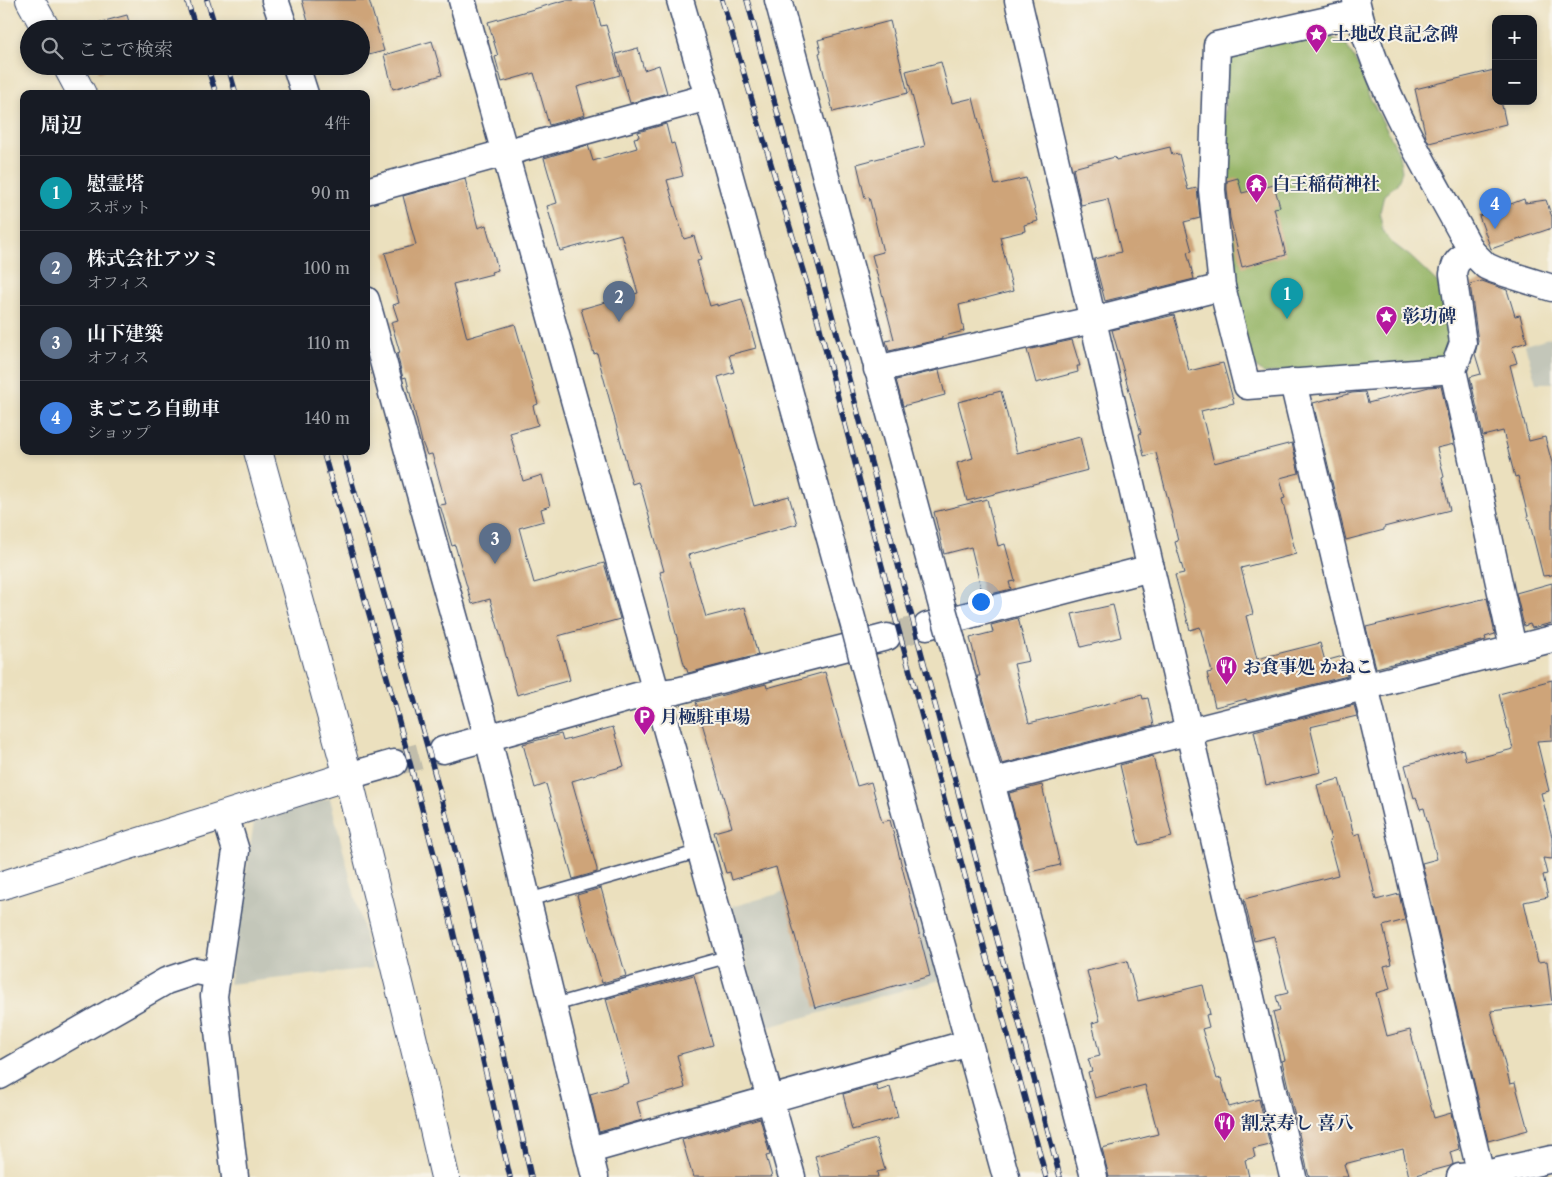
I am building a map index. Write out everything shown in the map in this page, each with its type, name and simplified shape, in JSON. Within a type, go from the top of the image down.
[{"type":"street","points":[[30,0],[41,20]]},
{"type":"street","points":[[276,0],[282,20]]},
{"type":"street","points":[[462,0],[792,1177]]},
{"type":"street","points":[[680,0],[1006,1177]]},
{"type":"street","points":[[778,0],[877,369],[935,616],[952,641],[991,782],[1094,1177]]},
{"type":"street","points":[[1018,0],[1293,1177]]},
{"type":"street","points":[[1453,370],[1247,386],[1222,287],[1212,190],[1217,45],[1358,7],[1374,59],[1386,88],[1400,118],[1472,252],[1486,266],[1552,288]]},
{"type":"street","points":[[72,75],[80,90]]},
{"type":"street","points":[[299,75],[304,90]]},
{"type":"street","points":[[370,190],[708,96]]},
{"type":"street","points":[[1472,252],[1454,264],[1453,274],[1463,343],[1453,370],[1513,648]]},
{"type":"street","points":[[877,369],[1092,320],[1222,287]]},
{"type":"street","points":[[370,314],[488,738],[590,1150],[595,1177]]},
{"type":"street","points":[[1294,382],[1365,686],[1471,1176],[1552,1159]]},
{"type":"street","points":[[259,455],[348,776],[445,1177]]},
{"type":"street","points":[[935,616],[1151,568]]},
{"type":"street","points":[[444,750],[636,696],[677,691],[887,637]]},
{"type":"street","points":[[991,782],[1552,639]]},
{"type":"street","points":[[0,886],[394,763]]},
{"type":"street","points":[[225,815],[236,851],[214,996],[235,1177]]},
{"type":"street","points":[[0,1076],[166,981],[196,972],[217,975]]},
{"type":"street","points":[[590,1150],[969,1043]]},
{"type":"lane","points":[[528,900],[701,851]]},
{"type":"lane","points":[[554,1005],[730,956]]},
{"type":"shaded area","points":[[1552,337],[1552,383],[1536,383],[1525,345]]},
{"type":"shaded area","points":[[330,798],[373,968],[229,984],[254,822]]},
{"type":"shaded area","points":[[910,857],[944,979],[765,1028],[731,907]]},
{"type":"green space","points":[[1308,33],[1327,35],[1346,45],[1358,65],[1369,96],[1398,151],[1402,171],[1397,184],[1384,195],[1380,212],[1382,229],[1391,242],[1411,257],[1437,282],[1449,305],[1454,342],[1448,355],[1437,361],[1264,373],[1254,366],[1230,286],[1220,190],[1228,55]]},
{"type":"building","points":[[302,0],[369,0],[384,51],[370,55],[370,20],[308,20]]},
{"type":"building","points":[[566,0],[594,0],[601,26],[606,25],[620,75],[577,87],[585,115],[549,125],[534,73],[502,82],[495,57],[498,56],[488,22]]},
{"type":"building","points":[[127,15],[128,20],[108,20]]},
{"type":"building","points":[[890,21],[908,93],[833,112],[819,53],[821,52],[818,40]]},
{"type":"building","points":[[432,41],[442,75],[393,89],[384,55]]},
{"type":"building","points":[[638,48],[644,70],[659,65],[667,93],[630,103],[616,54]]},
{"type":"building","points":[[941,62],[952,103],[973,98],[995,185],[1026,178],[1038,221],[1024,225],[1025,231],[1000,237],[1013,291],[959,305],[964,331],[941,337],[942,339],[889,351],[886,341],[894,339],[872,255],[883,252],[869,197],[865,198],[857,164],[925,146],[906,71]]},
{"type":"building","points":[[1492,70],[1492,105],[1502,105],[1506,124],[1429,143],[1415,89]]},
{"type":"building","points":[[666,124],[671,144],[674,143],[683,176],[667,180],[684,239],[694,236],[701,260],[697,261],[710,306],[742,299],[756,348],[729,355],[734,372],[718,377],[754,506],[789,496],[797,524],[688,555],[706,617],[745,607],[758,655],[688,673],[685,668],[660,572],[664,571],[642,491],[638,482],[632,484],[597,353],[594,354],[581,309],[638,293],[621,234],[560,251],[547,206],[557,203],[544,158],[588,145],[593,161],[637,148],[634,138],[639,137],[638,132]]},
{"type":"building","points":[[1170,147],[1172,155],[1179,154],[1188,190],[1197,188],[1200,218],[1184,222],[1192,251],[1187,252],[1194,279],[1105,301],[1094,259],[1121,252],[1108,199],[1081,205],[1073,168],[1115,157],[1116,160]]},
{"type":"building","points":[[1238,178],[1242,193],[1274,185],[1280,207],[1274,208],[1286,255],[1242,267],[1230,218],[1227,189],[1227,181]]},
{"type":"building","points":[[465,179],[478,228],[486,225],[498,270],[491,272],[492,274],[453,284],[467,338],[515,324],[538,404],[533,406],[538,425],[510,433],[523,481],[542,475],[550,506],[541,509],[544,521],[519,528],[534,583],[604,563],[620,619],[558,636],[570,680],[517,695],[490,599],[472,604],[455,545],[452,546],[440,505],[446,504],[432,454],[427,455],[422,442],[406,377],[403,378],[397,354],[400,353],[391,322],[398,320],[393,305],[399,303],[385,253],[416,245],[403,196]]},
{"type":"building","points":[[1524,199],[1525,203],[1546,200],[1552,217],[1552,228],[1491,249],[1479,216]]},
{"type":"building","points":[[1482,281],[1507,290],[1515,316],[1520,315],[1527,342],[1512,347],[1517,363],[1510,365],[1529,441],[1545,437],[1552,463],[1552,575],[1543,576],[1518,476],[1515,477],[1503,431],[1483,436],[1470,377],[1481,374],[1475,354],[1478,341],[1470,284]]},
{"type":"building","points":[[1174,315],[1189,371],[1223,363],[1234,403],[1201,411],[1214,463],[1292,443],[1299,473],[1280,478],[1285,498],[1282,499],[1296,554],[1241,568],[1253,614],[1246,616],[1257,659],[1320,643],[1325,661],[1343,656],[1347,676],[1215,707],[1207,673],[1212,672],[1200,627],[1190,630],[1175,575],[1184,573],[1175,542],[1178,541],[1156,453],[1144,456],[1139,434],[1141,433],[1112,330]]},
{"type":"building","points":[[1072,340],[1080,366],[1077,366],[1078,372],[1036,383],[1027,350]]},
{"type":"building","points":[[939,370],[945,395],[903,406],[896,380]]},
{"type":"building","points":[[1441,386],[1454,444],[1437,448],[1450,510],[1384,527],[1384,530],[1346,540],[1313,403],[1352,393],[1365,392],[1368,403],[1429,387]]},
{"type":"building","points":[[1001,391],[1017,453],[1080,437],[1088,470],[967,501],[957,463],[973,458],[958,402]]},
{"type":"building","points":[[987,499],[998,546],[1005,544],[1015,581],[1009,582],[1011,589],[983,596],[971,547],[944,554],[934,512]]},
{"type":"building","points":[[1552,583],[1552,623],[1532,628],[1530,624],[1524,626],[1516,593]]},
{"type":"building","points":[[1487,598],[1495,634],[1485,637],[1486,640],[1376,668],[1366,627]]},
{"type":"building","points":[[1113,605],[1121,637],[1081,647],[1072,614]]},
{"type":"building","points":[[1018,618],[1029,661],[1014,664],[1029,723],[1142,695],[1143,699],[1148,698],[1154,725],[1002,764],[977,676],[980,676],[970,638],[993,632],[991,625]]},
{"type":"building","points":[[825,672],[857,786],[871,782],[882,822],[890,820],[930,976],[815,1008],[776,867],[732,880],[730,872],[726,873],[714,832],[732,827],[696,702],[766,684],[767,688]]},
{"type":"building","points":[[1552,680],[1552,740],[1537,741],[1549,791],[1541,793],[1552,837],[1552,859],[1543,858],[1547,874],[1543,875],[1548,897],[1524,902],[1538,962],[1547,961],[1552,1004],[1491,1011],[1510,1084],[1515,1083],[1528,1130],[1488,1141],[1422,863],[1437,859],[1424,808],[1420,809],[1416,797],[1414,798],[1405,765],[1463,749],[1466,761],[1513,749],[1499,694]]},
{"type":"building","points":[[1354,705],[1357,716],[1310,727],[1321,772],[1266,785],[1254,731]]},
{"type":"building","points":[[613,727],[624,766],[572,781],[597,869],[597,872],[573,879],[546,784],[535,788],[523,744],[561,734],[563,741]]},
{"type":"building","points":[[1153,756],[1172,837],[1139,845],[1120,765]]},
{"type":"building","points":[[1339,779],[1354,835],[1360,833],[1376,900],[1399,894],[1405,920],[1383,926],[1392,964],[1384,966],[1390,989],[1376,993],[1387,1036],[1410,1030],[1434,1118],[1451,1113],[1459,1149],[1450,1152],[1453,1164],[1450,1166],[1409,1177],[1403,1149],[1344,1164],[1348,1177],[1309,1177],[1282,1061],[1285,1060],[1273,1012],[1280,1010],[1276,996],[1288,993],[1274,936],[1254,941],[1244,899],[1338,875],[1317,785]]},
{"type":"building","points":[[1042,785],[1060,865],[1030,872],[1009,793]]},
{"type":"building","points":[[601,888],[626,976],[602,983],[577,895]]},
{"type":"building","points":[[1127,961],[1138,1001],[1203,985],[1210,1014],[1206,1015],[1209,1027],[1202,1029],[1217,1079],[1221,1078],[1229,1107],[1259,1099],[1270,1145],[1253,1149],[1255,1157],[1245,1160],[1249,1177],[1109,1177],[1102,1148],[1158,1134],[1145,1085],[1095,1098],[1088,1072],[1092,1071],[1088,1059],[1100,1056],[1092,1023],[1100,1021],[1087,971]]},
{"type":"building","points":[[694,975],[713,1045],[677,1055],[685,1088],[637,1102],[642,1120],[599,1132],[590,1094],[629,1083],[606,999]]},
{"type":"building","points":[[876,1085],[878,1091],[890,1087],[898,1117],[852,1130],[843,1094]]},
{"type":"building","points":[[760,1118],[770,1155],[766,1156],[772,1177],[693,1177],[682,1140]]},
{"type":"building","points":[[876,1139],[885,1170],[877,1172],[878,1177],[821,1177],[815,1156]]},
{"type":"tunnel","points":[[887,637],[927,626]]},
{"type":"tunnel","points":[[394,763],[443,750]]},
{"type":"railway","points":[[187,0],[193,20]]},
{"type":"railway","points":[[207,0],[213,20]]},
{"type":"railway","points":[[722,0],[818,321],[896,620],[1046,1177]]},
{"type":"railway","points":[[747,0],[1060,1177]]},
{"type":"railway","points":[[210,75],[215,90]]},
{"type":"railway","points":[[231,75],[235,90]]},
{"type":"railway","points":[[324,455],[392,695],[444,892],[510,1177]]},
{"type":"railway","points":[[344,455],[421,722],[464,885],[531,1177]]},
{"type":"place","name":"土地改良記念碑","points":[[1316,53]]},
{"type":"place","name":"白王稲荷神社","points":[[1256,203]]},
{"type":"place","name":"まごころ自動車","points":[[1495,229]]},
{"type":"place","name":"慰霊塔","points":[[1287,319]]},
{"type":"place","name":"株式会社アツミ","points":[[619,322]]},
{"type":"place","name":"彰功碑","points":[[1386,335]]},
{"type":"place","name":"山下建築","points":[[495,564]]},
{"type":"place","name":"お食事処 かねこ","points":[[1227,686]]},
{"type":"place","name":"月極駐車場","points":[[644,736]]},
{"type":"place","name":"割烹寿し 喜八","points":[[1225,1142]]}]
